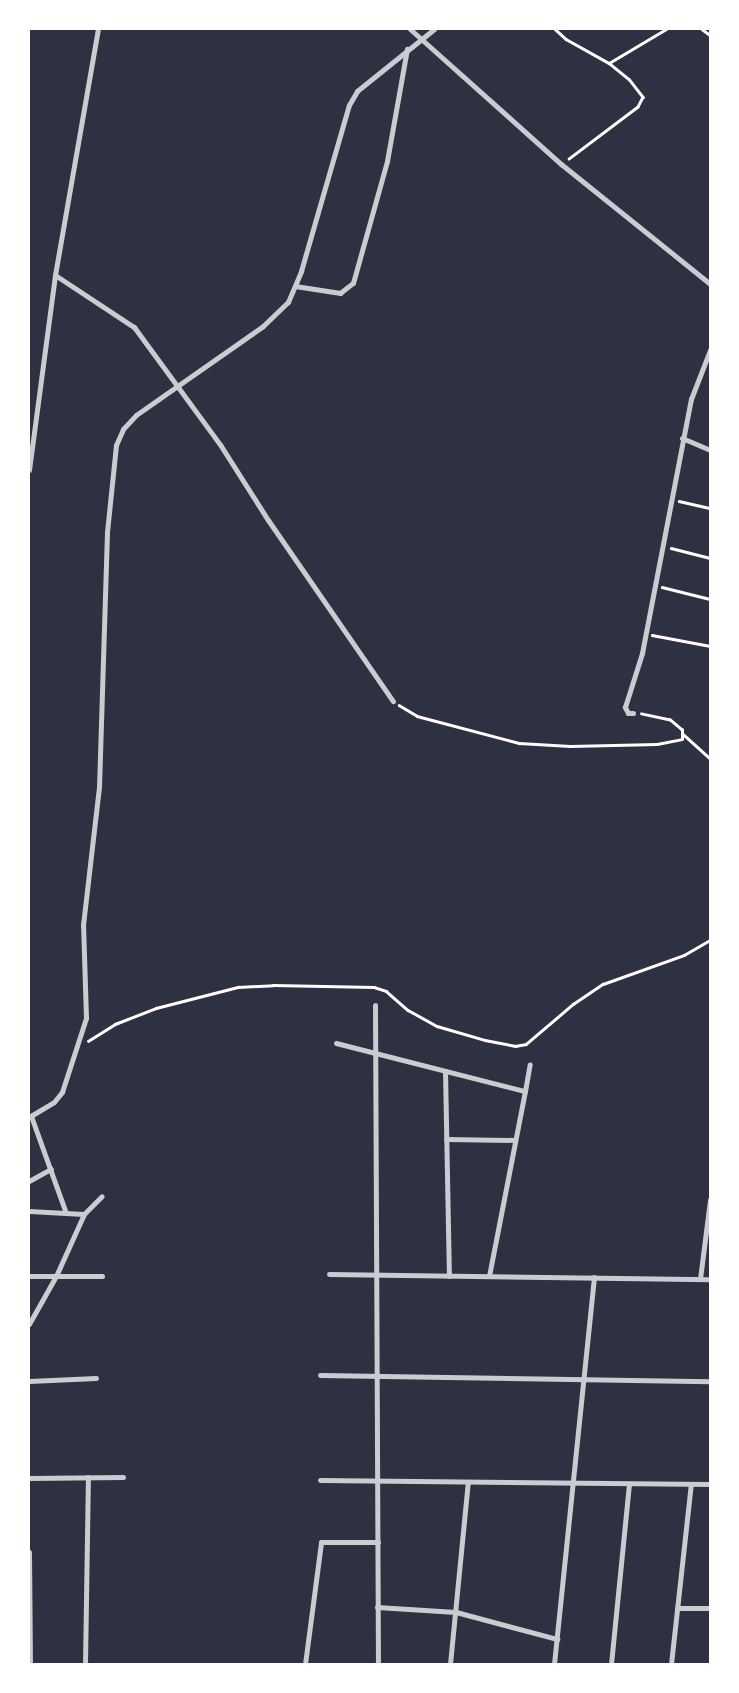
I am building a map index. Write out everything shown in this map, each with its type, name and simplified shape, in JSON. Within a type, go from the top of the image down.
[{"type":"street","points":[[29,470],[55,275],[98,29]]},
{"type":"street","points":[[410,29],[561,164],[710,284]]},
{"type":"street","points":[[66,1213],[30,1116],[54,1102],[62,1092],[78,1048],[88,1004],[83,925],[99,787],[107,532],[116,445],[123,429],[136,415],[278,314],[295,286],[349,105],[357,91],[434,29]]},
{"type":"street","points":[[295,286],[340,293],[353,283],[387,161],[408,49]]},
{"type":"street","points":[[55,275],[134,327],[179,385],[394,701]]},
{"type":"street","points":[[633,713],[628,713],[626,708],[646,634],[690,399],[710,350]]},
{"type":"street","points":[[682,438],[710,450]]},
{"type":"street","points":[[375,1005],[378,1664]]},
{"type":"street","points":[[336,1043],[525,1091]]},
{"type":"street","points":[[489,1276],[530,1064]]},
{"type":"street","points":[[445,1070],[448,1276]]},
{"type":"street","points":[[446,1139],[515,1140]]},
{"type":"street","points":[[29,1181],[51,1169]]},
{"type":"street","points":[[29,1324],[56,1276],[84,1214],[102,1196]]},
{"type":"street","points":[[700,1278],[710,1200]]},
{"type":"street","points":[[29,1211],[84,1214]]},
{"type":"street","points":[[329,1274],[710,1279]]},
{"type":"street","points":[[29,1276],[102,1276]]},
{"type":"street","points":[[554,1664],[594,1277]]},
{"type":"street","points":[[320,1375],[710,1381]]},
{"type":"street","points":[[29,1381],[96,1378]]},
{"type":"street","points":[[85,1664],[88,1477]]},
{"type":"street","points":[[29,1478],[123,1477]]},
{"type":"street","points":[[320,1480],[710,1484]]},
{"type":"street","points":[[450,1664],[468,1482]]},
{"type":"street","points":[[611,1664],[630,1484]]},
{"type":"street","points":[[671,1664],[690,1484]]},
{"type":"street","points":[[305,1664],[321,1542],[378,1542]]},
{"type":"street","points":[[29,1552],[30,1664]]},
{"type":"street","points":[[377,1608],[456,1612],[557,1639]]},
{"type":"street","points":[[677,1608],[710,1608]]},
{"type":"path","points":[[555,29],[566,39],[609,63],[629,79],[643,97],[643,103],[561,164]]},
{"type":"path","points":[[609,63],[666,29]]},
{"type":"path","points":[[702,29],[710,36]]},
{"type":"path","points":[[670,498],[710,508]]},
{"type":"path","points":[[662,546],[710,558]]},
{"type":"path","points":[[656,585],[710,598]]},
{"type":"path","points":[[646,634],[710,646]]},
{"type":"path","points":[[394,701],[417,716],[519,743],[570,746],[657,744],[682,739],[683,734]]},
{"type":"path","points":[[633,713],[670,720],[680,726],[683,734],[710,758]]},
{"type":"path","points":[[78,1048],[115,1024],[156,1008],[238,987],[273,985],[374,988],[386,991],[408,1010],[437,1026],[485,1040],[521,1045],[535,1039],[573,1004],[603,984],[684,955],[710,940]]}]
